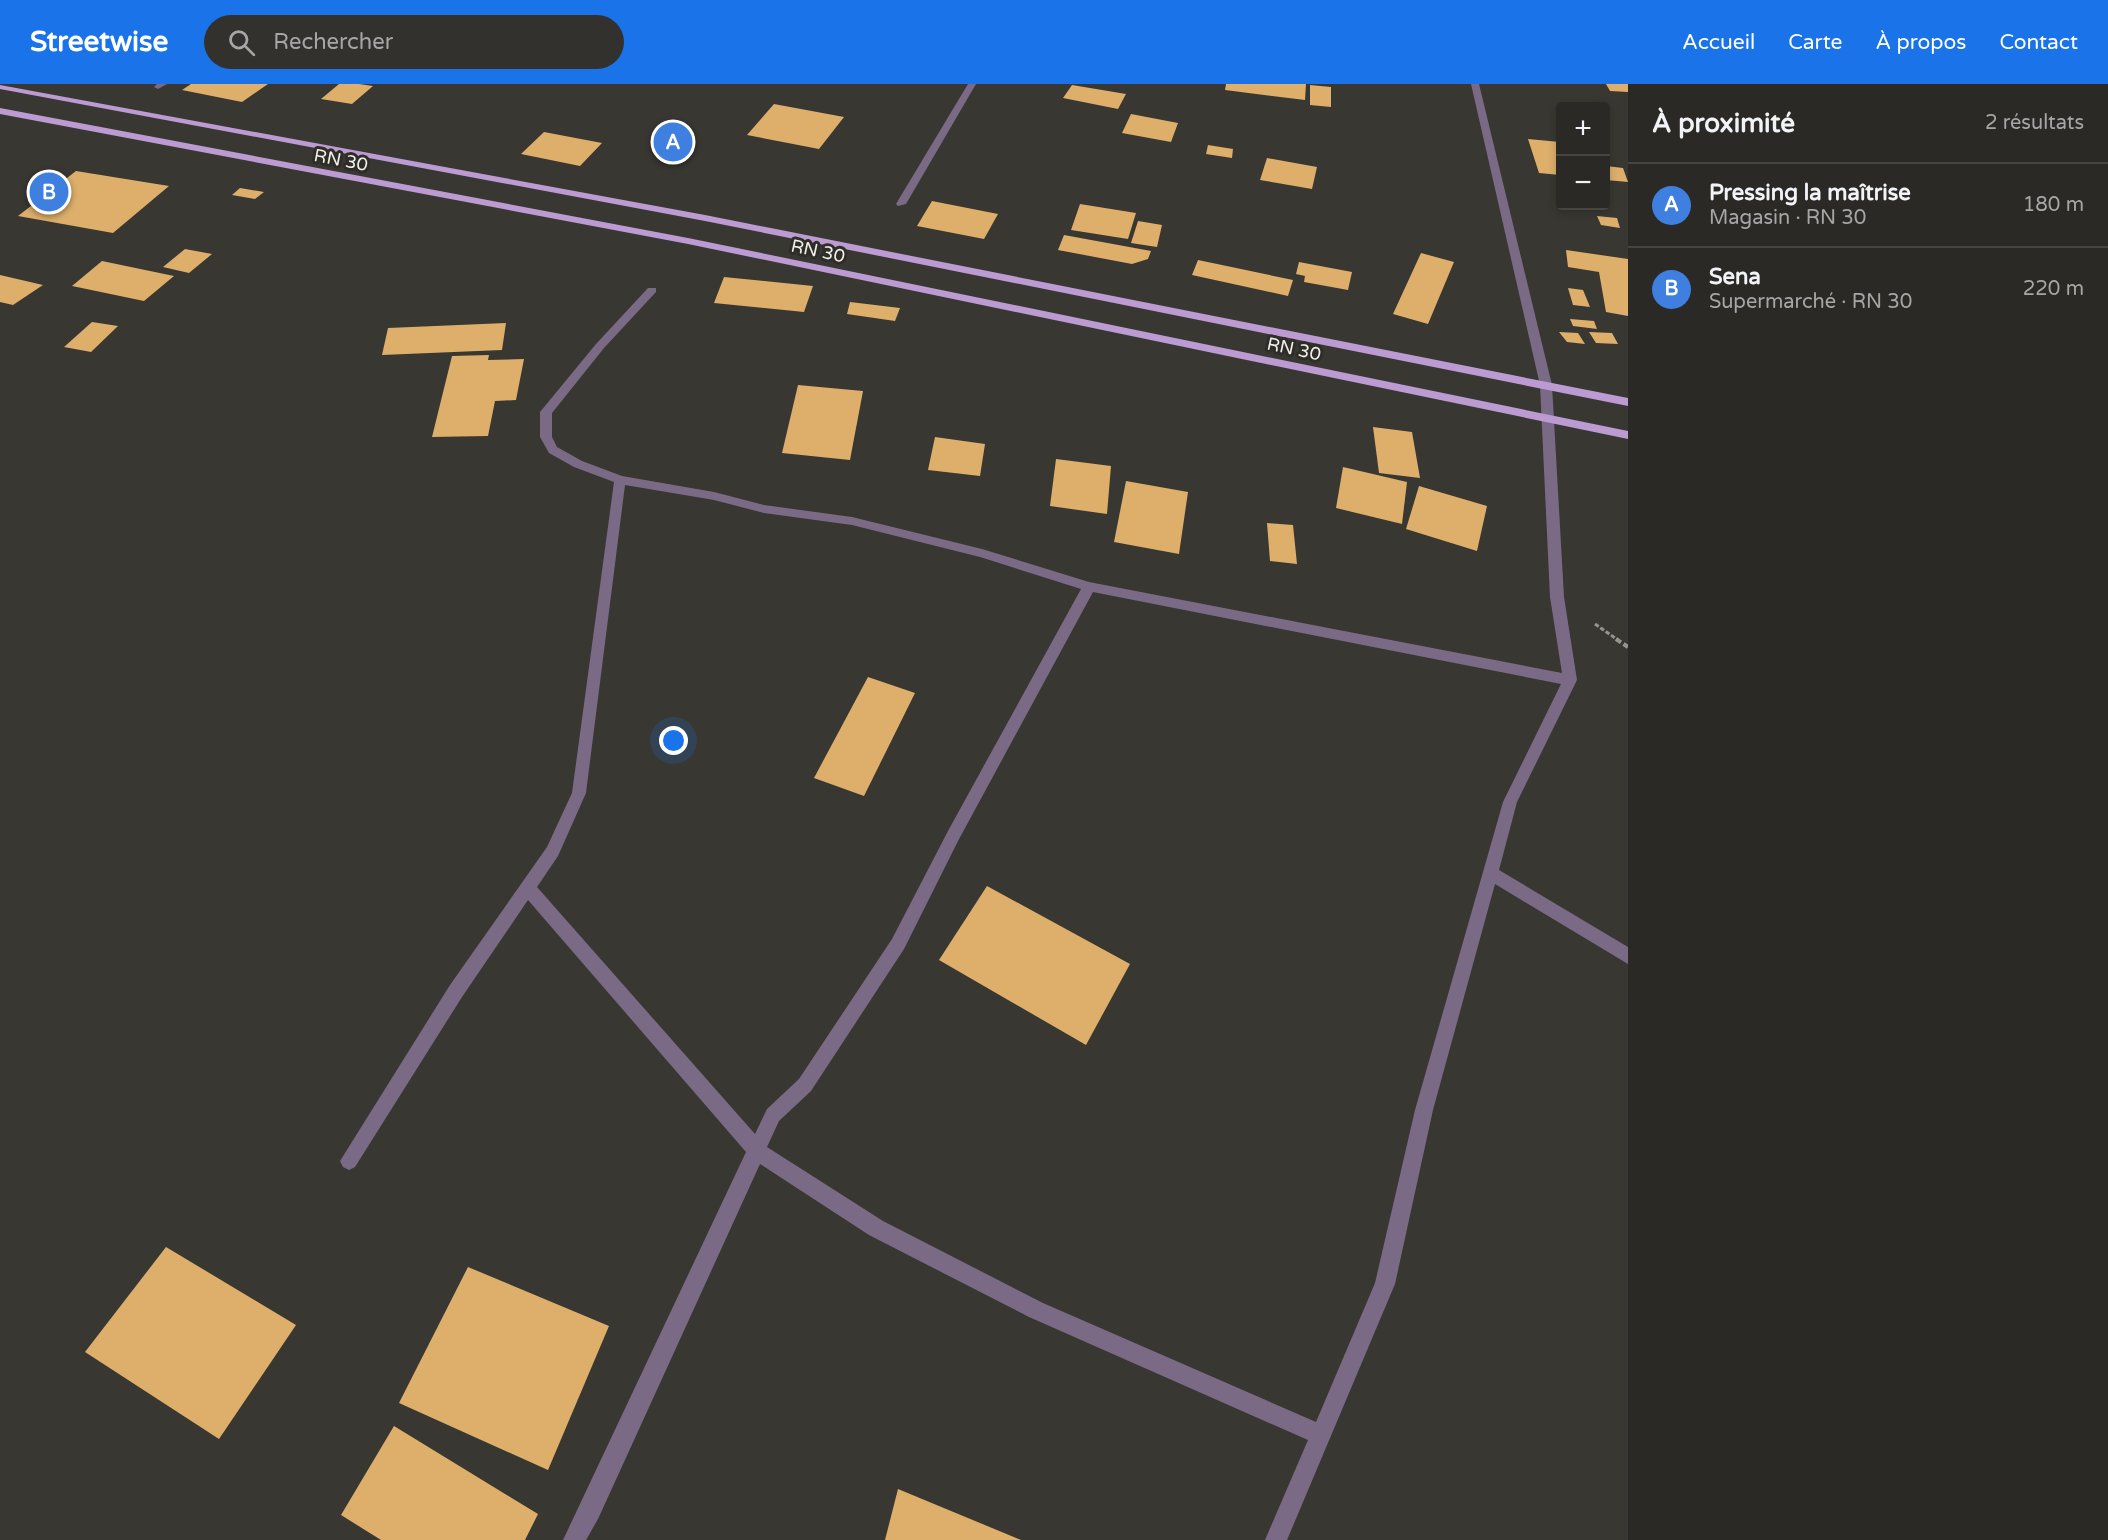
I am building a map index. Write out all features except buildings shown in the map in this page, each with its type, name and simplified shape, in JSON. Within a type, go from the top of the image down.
[{"type":"main road","name":"RN 30","points":[[0,87],[705,218],[1628,402]]},
{"type":"main road","name":"RN 30","points":[[0,111],[688,242],[1628,435]]},
{"type":"street","points":[[901,204],[972,84]]},
{"type":"street","points":[[1276,1540],[1385,1284],[1424,1110],[1510,802],[1570,680],[1557,597],[1546,385],[1475,84]]},
{"type":"street","points":[[652,290],[600,346],[546,412],[546,437],[553,450],[578,464],[620,480],[714,496],[765,509],[852,521],[982,553],[1089,586],[1570,680]]},
{"type":"street","points":[[349,1161],[456,992],[554,851],[579,793],[620,480]]},
{"type":"street","points":[[574,1540],[758,1152],[773,1115],[805,1085],[898,944],[953,836],[1089,586]]},
{"type":"street","points":[[1491,874],[1628,956]]},
{"type":"street","points":[[528,888],[758,1152],[876,1228],[1036,1310],[1321,1435]]},
{"type":"place","name":"Pressing la maîtrise","points":[[673,142]]},
{"type":"place","name":"Sena","points":[[49,192]]}]
